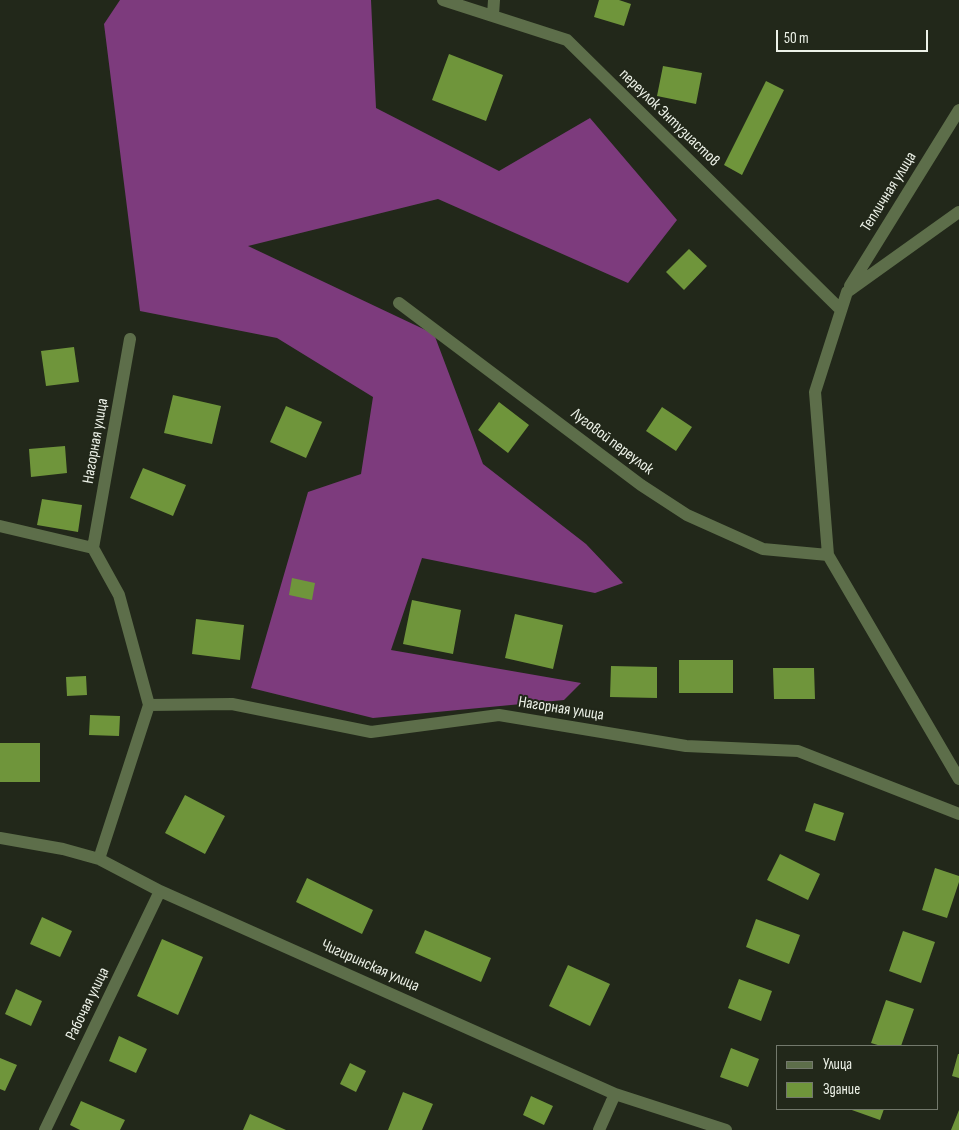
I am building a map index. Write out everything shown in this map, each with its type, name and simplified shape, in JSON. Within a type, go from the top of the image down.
[{"type":"street","name":"переулок Энтузиастов","points":[[443,0],[567,40],[841,310]]},
{"type":"street","points":[[493,15],[494,0]]},
{"type":"street","name":"Тепличная улица","points":[[828,555],[814,392],[847,292],[959,110]]},
{"type":"street","points":[[847,292],[959,212]]},
{"type":"street","name":"Луговой переулок","points":[[399,303],[641,485],[687,515],[762,549],[828,555]]},
{"type":"street","name":"Нагорная улица","points":[[93,548],[130,339]]},
{"type":"street","points":[[0,526],[93,548],[119,595],[149,705],[100,859]]},
{"type":"street","points":[[828,555],[959,779]]},
{"type":"street","name":"Нагорная улица","points":[[149,705],[232,704],[371,732],[499,715],[686,746],[798,751],[959,814]]},
{"type":"street","name":"Чигиринская улица","points":[[0,838],[63,849],[100,859],[160,891],[615,1094],[726,1130]]},
{"type":"street","name":"Рабочая улица","points":[[45,1130],[160,891]]},
{"type":"street","points":[[599,1130],[615,1094]]},
{"type":"shaded area","points":[[120,0],[371,0],[376,108],[499,171],[590,118],[677,220],[628,283],[438,199],[248,246],[434,334],[483,464],[586,544],[623,583],[595,593],[422,558],[391,650],[581,683],[564,700],[373,718],[251,688],[308,492],[361,474],[373,397],[277,338],[140,311],[104,24]]},
{"type":"building","points":[[599,0],[619,0],[631,4],[624,26],[594,17]]},
{"type":"building","points":[[449,54],[503,75],[486,121],[432,100]]},
{"type":"building","points":[[663,66],[702,73],[696,104],[657,96]]},
{"type":"building","points":[[766,81],[784,90],[742,175],[724,165]]},
{"type":"building","points":[[689,249],[707,266],[684,290],[666,272]]},
{"type":"building","points":[[74,347],[79,382],[46,386],[41,351]]},
{"type":"building","points":[[173,395],[221,406],[212,444],[164,433]]},
{"type":"building","points":[[499,402],[529,425],[508,453],[478,430]]},
{"type":"building","points":[[286,406],[322,422],[306,458],[270,442]]},
{"type":"building","points":[[662,407],[692,427],[676,451],[646,431]]},
{"type":"building","points":[[65,446],[67,473],[31,477],[29,449]]},
{"type":"building","points":[[143,468],[186,485],[173,516],[130,498]]},
{"type":"building","points":[[42,499],[82,505],[78,532],[37,525]]},
{"type":"building","points":[[292,578],[315,583],[312,600],[289,595]]},
{"type":"building","points":[[412,600],[461,610],[453,654],[403,644]]},
{"type":"building","points":[[515,614],[563,625],[553,669],[505,658]]},
{"type":"building","points":[[196,619],[244,625],[240,660],[192,654]]},
{"type":"building","points":[[679,660],[733,660],[733,693],[679,693]]},
{"type":"building","points":[[611,666],[657,667],[657,698],[610,697]]},
{"type":"building","points":[[773,668],[814,668],[815,699],[774,699]]},
{"type":"building","points":[[86,676],[87,695],[67,696],[66,677]]},
{"type":"building","points":[[90,715],[120,716],[119,736],[89,735]]},
{"type":"building","points":[[0,743],[40,743],[40,782],[0,782]]},
{"type":"building","points":[[185,795],[225,816],[205,854],[165,833]]},
{"type":"building","points":[[814,803],[844,813],[835,841],[805,831]]},
{"type":"building","points":[[780,854],[820,874],[808,900],[767,880]]},
{"type":"building","points":[[935,868],[959,876],[959,882],[947,918],[922,910]]},
{"type":"building","points":[[307,878],[373,910],[362,934],[296,902]]},
{"type":"building","points":[[42,917],[72,931],[60,957],[30,944]]},
{"type":"building","points":[[756,919],[800,935],[789,964],[746,947]]},
{"type":"building","points":[[425,930],[491,958],[481,982],[415,953]]},
{"type":"building","points":[[903,931],[935,942],[921,983],[889,971]]},
{"type":"building","points":[[162,939],[203,957],[178,1015],[137,996]]},
{"type":"building","points":[[568,965],[610,984],[590,1026],[549,1006]]},
{"type":"building","points":[[739,979],[772,991],[761,1021],[728,1008]]},
{"type":"building","points":[[16,989],[42,1001],[31,1026],[5,1014]]},
{"type":"building","points":[[886,1000],[914,1009],[901,1045],[878,1045],[871,1043]]},
{"type":"building","points":[[119,1036],[147,1049],[136,1073],[109,1061]]},
{"type":"building","points":[[731,1048],[759,1059],[748,1087],[720,1077]]},
{"type":"building","points":[[959,1054],[959,1078],[952,1076]]},
{"type":"building","points":[[0,1058],[17,1065],[5,1091],[0,1089]]},
{"type":"building","points":[[350,1063],[366,1071],[356,1092],[340,1084]]},
{"type":"building","points":[[403,1092],[433,1104],[422,1130],[388,1130]]},
{"type":"building","points":[[531,1096],[553,1106],[544,1125],[523,1115]]},
{"type":"building","points":[[81,1101],[125,1120],[120,1130],[80,1130],[70,1125]]},
{"type":"building","points":[[852,1110],[884,1110],[880,1120]]},
{"type":"building","points":[[959,1110],[959,1130],[951,1130]]},
{"type":"building","points":[[250,1114],[286,1130],[243,1130]]}]
